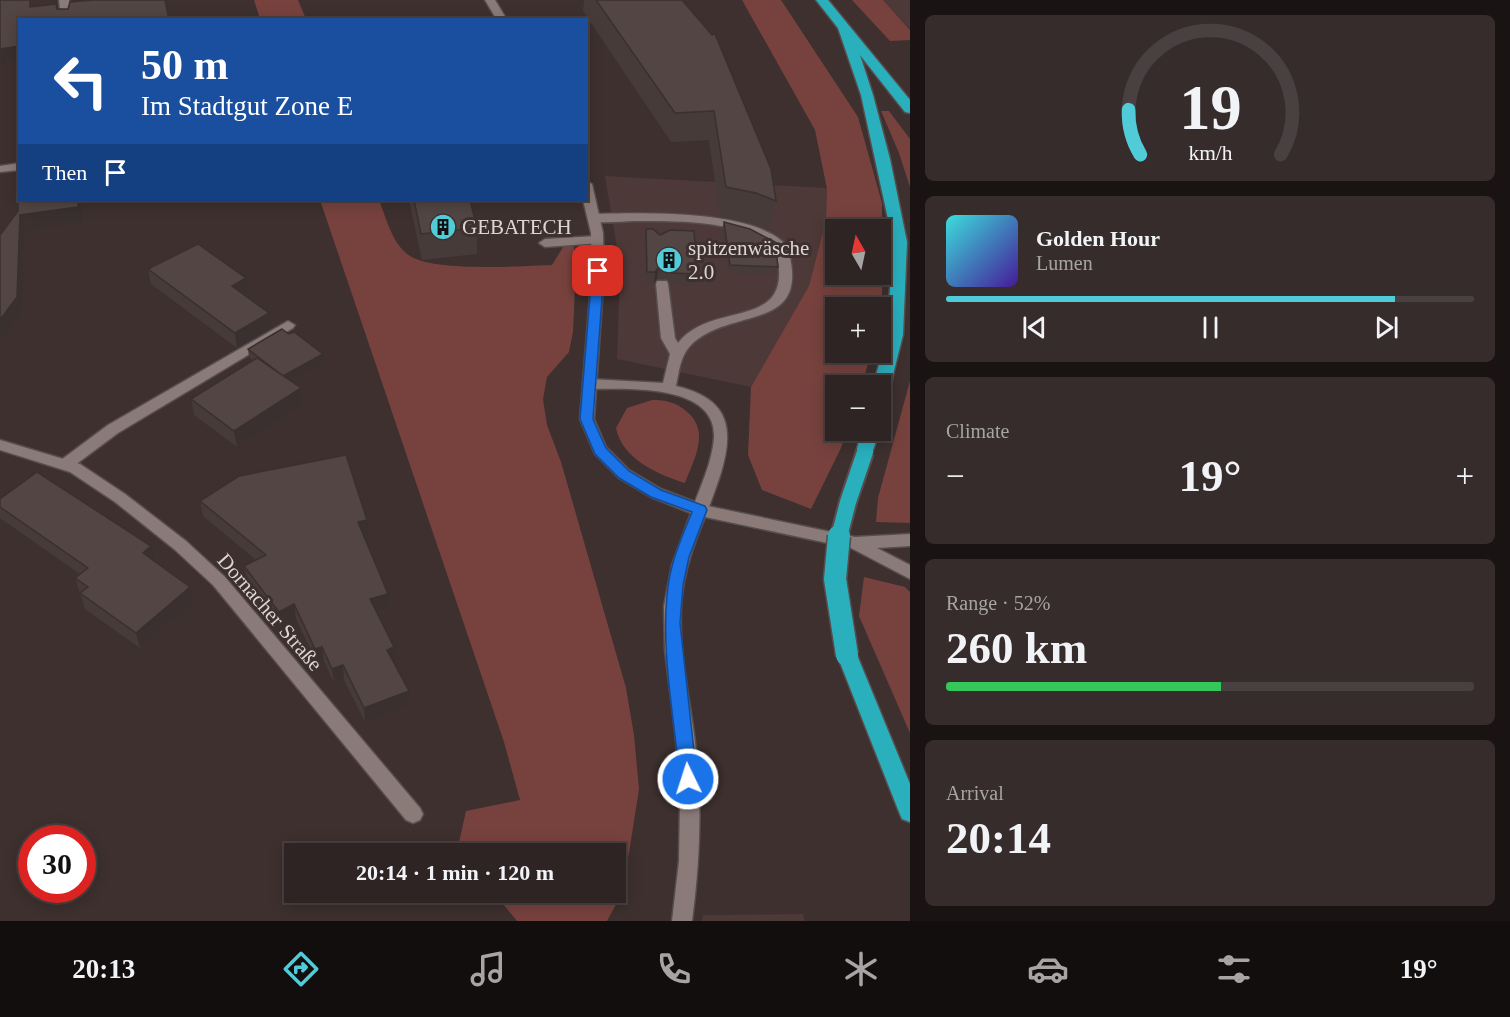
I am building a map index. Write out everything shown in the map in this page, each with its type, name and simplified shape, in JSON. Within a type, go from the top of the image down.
[{"type":"highway","points":[[822,0],[910,109]]},
{"type":"highway","points":[[844,27],[867,95],[884,159],[900,242],[895,335],[884,375]]},
{"type":"highway","points":[[868,441],[848,500],[836,555],[837,596],[847,655],[910,812]]},
{"type":"street","points":[[64,0],[66,18]]},
{"type":"street","points":[[490,0],[501,18]]},
{"type":"street","points":[[0,169],[18,166]]},
{"type":"street","points":[[588,192],[597,240],[598,271],[587,419],[600,450],[624,474],[656,494],[700,510],[855,543],[910,540]]},
{"type":"street","points":[[594,218],[659,224],[719,223],[764,233],[775,239],[781,246],[786,280],[784,293],[779,300],[765,308],[708,328],[690,339],[676,354],[669,387]]},
{"type":"street","points":[[546,243],[597,240]]},
{"type":"street","points":[[662,284],[668,338],[676,354]]},
{"type":"street","points":[[66,464],[113,429],[288,326]]},
{"type":"street","points":[[590,384],[669,387],[695,396],[717,416],[721,430],[719,448],[700,510],[681,557],[675,585],[672,623],[677,682],[688,760],[691,835],[682,921]]},
{"type":"street","name":"Dornacher Straße","points":[[0,445],[66,464],[120,498],[180,545],[219,581],[413,814]]},
{"type":"street","points":[[855,543],[910,573]]},
{"type":"shaded area","points":[[254,0],[298,0],[306,18],[260,18]]},
{"type":"shaded area","points":[[742,0],[781,0],[858,117],[882,203],[882,219],[826,219],[827,189],[815,130]]},
{"type":"shaded area","points":[[852,0],[883,0],[910,30],[910,40],[890,41]]},
{"type":"shaded area","points":[[883,0],[910,0],[910,29]]},
{"type":"shaded area","points":[[881,111],[889,111],[910,139],[910,187],[899,153]]},
{"type":"shaded area","points":[[605,176],[827,188],[826,219],[809,287],[751,387],[617,359],[620,266]]},
{"type":"shaded area","points":[[320,201],[379,201],[393,235],[406,253],[417,259],[453,266],[552,265],[568,239],[570,218],[576,263],[573,332],[569,352],[547,377],[543,399],[547,425],[561,462],[626,688],[634,735],[639,789],[626,868],[626,843],[459,843],[466,811],[520,800],[504,742]]},
{"type":"shaded area","points":[[825,224],[825,285],[882,285],[882,297],[825,297],[825,363],[868,363],[865,375],[825,375],[825,441],[843,441],[811,509],[762,490],[748,455],[751,387],[809,286]]},
{"type":"shaded area","points":[[910,381],[910,523],[876,522],[878,498]]},
{"type":"shaded area","points":[[652,400],[678,405],[694,419],[698,427],[696,455],[685,483],[643,464],[626,449],[620,439],[616,428],[627,408]]},
{"type":"shaded area","points":[[864,577],[905,587],[910,592],[910,733],[859,616]]},
{"type":"shaded area","points":[[502,903],[617,903],[607,921],[517,921]]},
{"type":"shaded area","points":[[803,914],[805,921],[702,921],[703,915]]},
{"type":"building","points":[[0,0],[30,0],[30,7],[56,4],[57,9],[68,9],[70,2],[165,0],[169,18],[18,18],[18,46],[0,49]]},
{"type":"building","points":[[596,0],[682,0],[712,35],[715,34],[771,169],[776,201],[756,193],[726,187],[714,111],[675,113]]},
{"type":"building","points":[[18,201],[78,201],[78,207],[20,215],[17,297],[0,320],[0,235],[18,211]]},
{"type":"building","points":[[414,201],[470,201],[477,228],[421,234]]},
{"type":"building","points":[[724,222],[750,229],[775,242],[778,267],[730,265]]},
{"type":"building","name":"spitzenwäsche 2.0","points":[[646,229],[653,229],[660,235],[670,230],[694,231],[697,274],[672,273],[669,267],[659,267],[655,272],[647,272]]},
{"type":"building","points":[[198,244],[246,278],[232,286],[269,313],[235,333],[148,269]]},
{"type":"building","points":[[282,329],[289,334],[294,332],[323,354],[283,376],[248,349]]},
{"type":"building","points":[[257,358],[301,388],[234,431],[191,399]]},
{"type":"building","points":[[346,455],[367,520],[358,522],[388,594],[370,599],[394,647],[387,650],[409,691],[364,708],[343,665],[332,669],[322,647],[315,649],[294,604],[279,612],[244,566],[266,555],[200,501],[239,476]]},
{"type":"building","points":[[37,472],[151,546],[143,553],[190,587],[136,633],[80,593],[88,587],[75,578],[88,568],[0,507],[0,499]]},
{"type":"place","name":"GEBATECH","points":[[443,227]]},
{"type":"place","name":"spitzenwäsche 2.0","points":[[669,260]]},
{"type":"route","points":[[598,271],[587,419],[593,435],[600,450],[624,474],[656,494],[700,510],[681,557],[675,585],[672,623],[677,682],[688,760],[688,779]]}]
